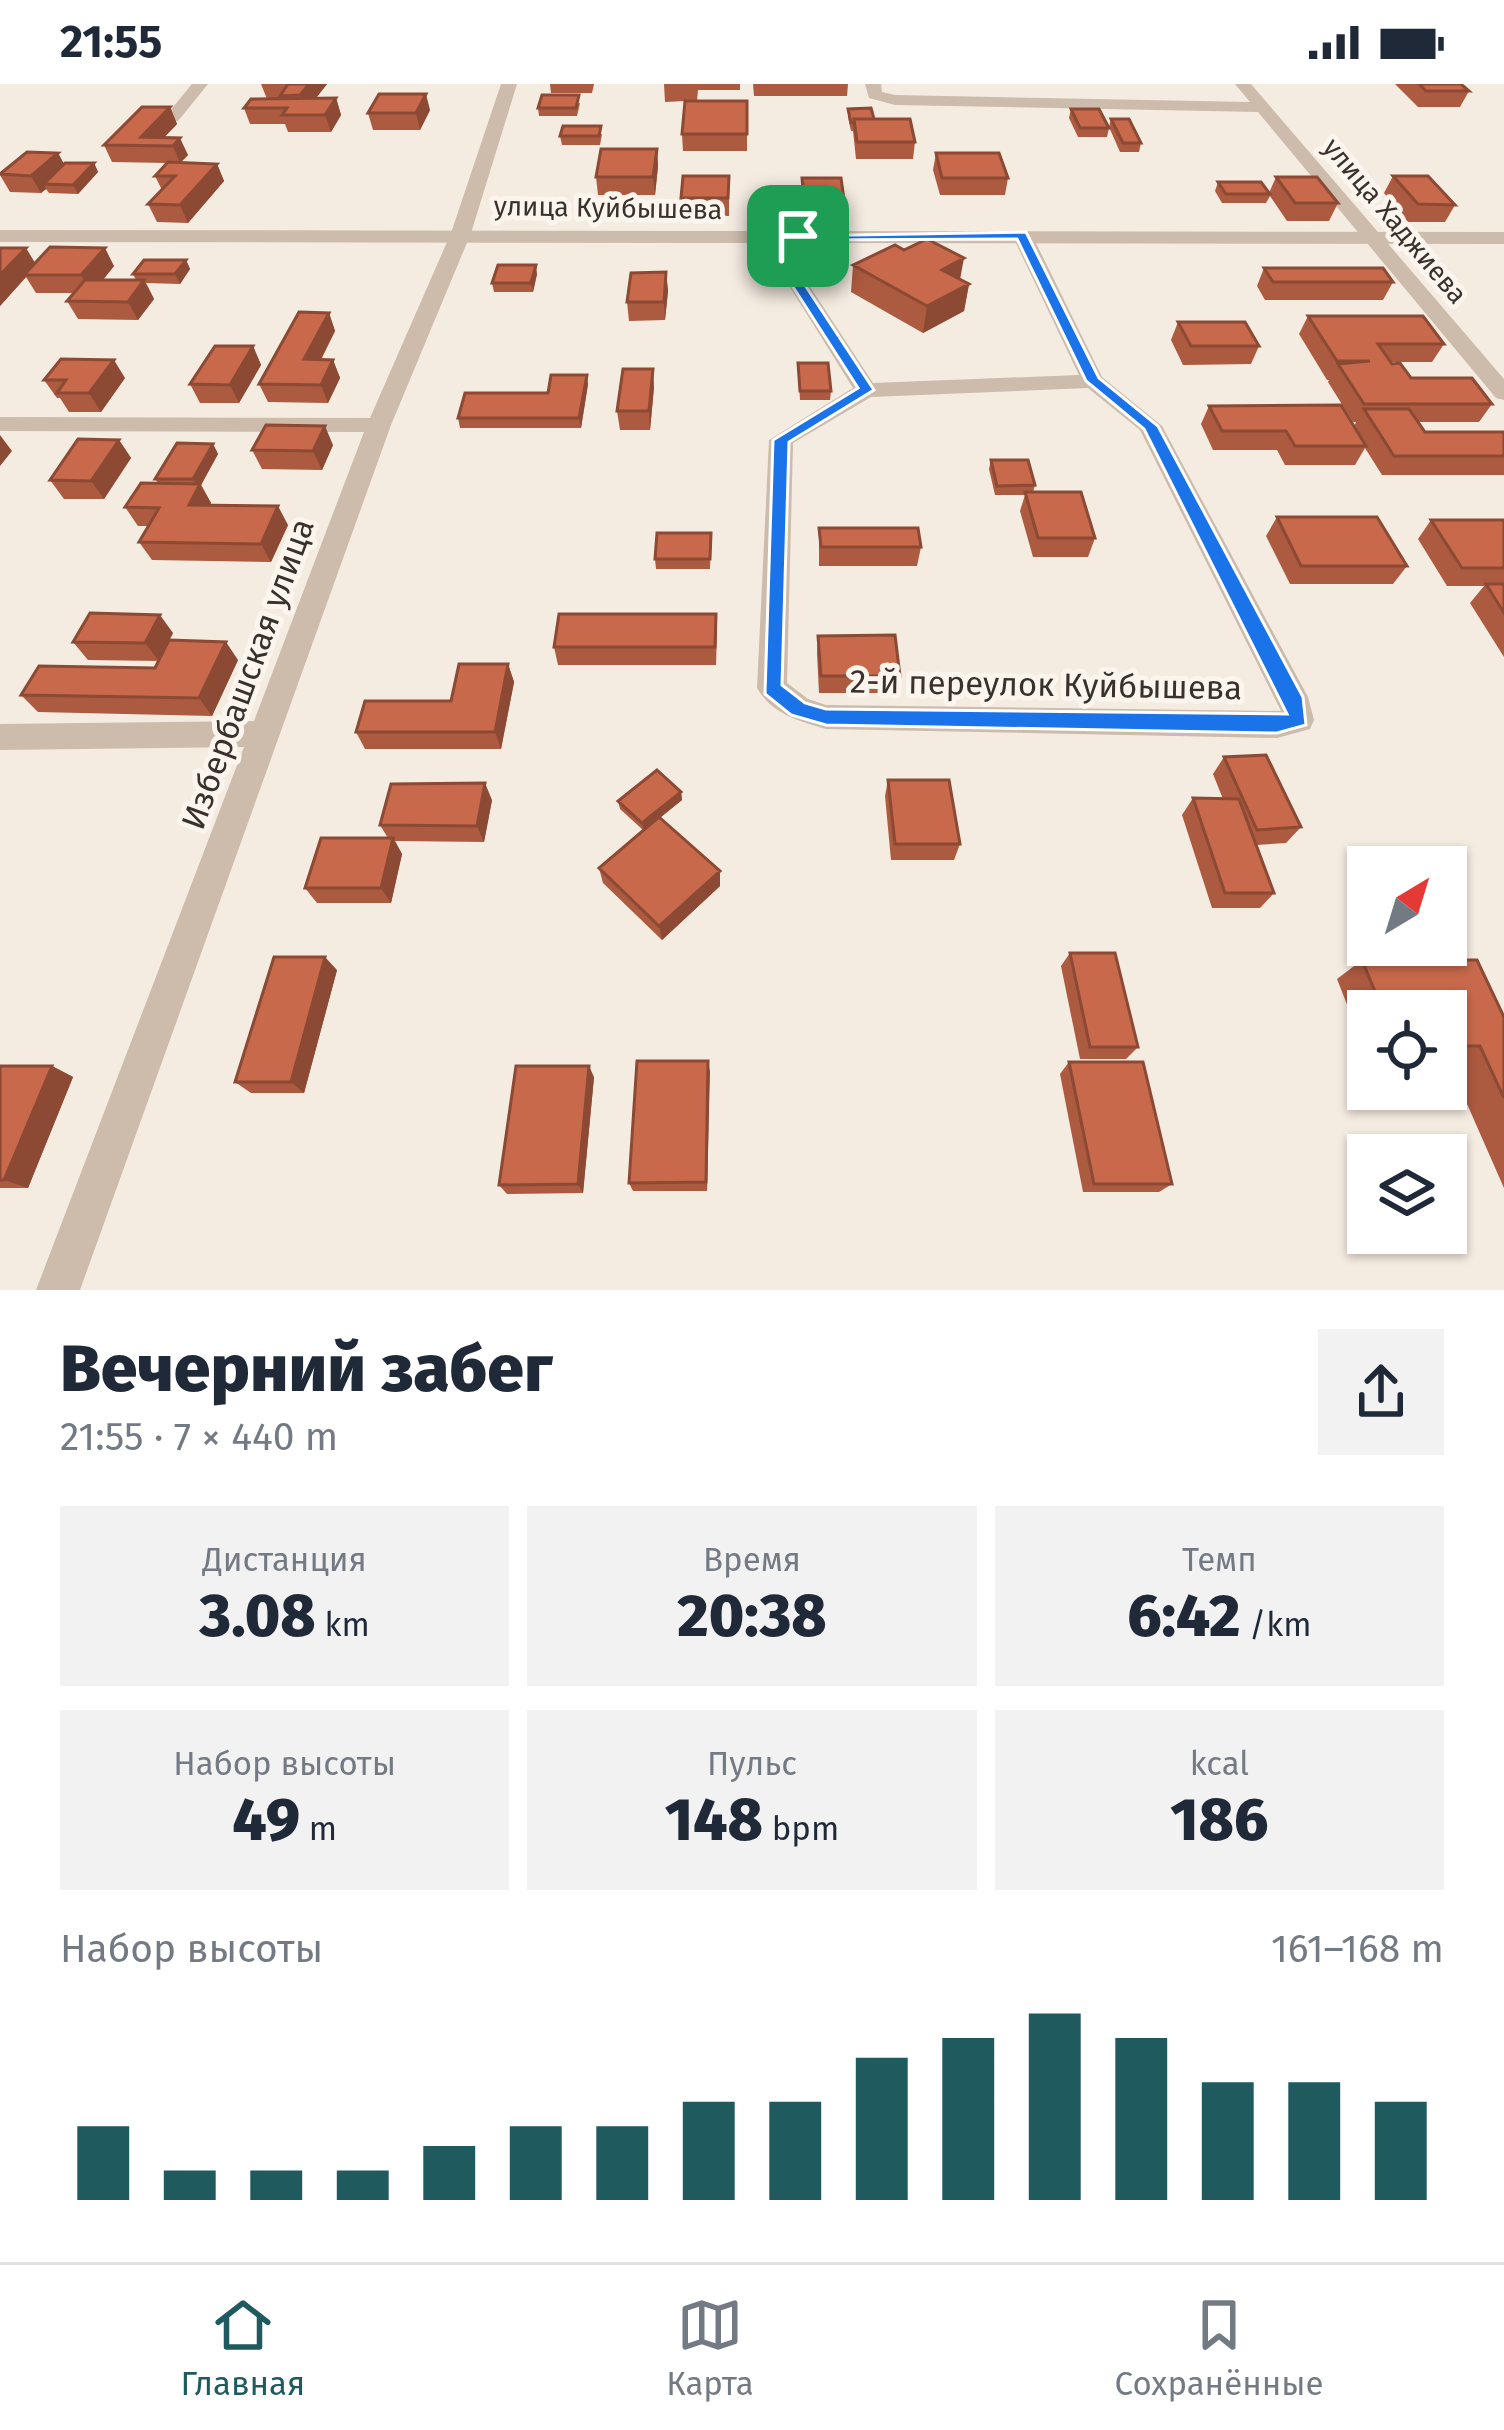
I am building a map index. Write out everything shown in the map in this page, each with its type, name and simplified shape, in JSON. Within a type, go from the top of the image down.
[{"type":"street","points":[[172,118],[200,84]]},
{"type":"street","name":"Избербашская улица","points":[[58,1290],[379,425],[460,233],[508,84]]},
{"type":"street","points":[[873,84],[875,94],[895,100],[1263,106]]},
{"type":"street","name":"улица Хаджиева","points":[[1243,84],[1504,393]]},
{"type":"street","name":"улица Куйбышева","points":[[0,236],[460,233],[1504,238]]},
{"type":"street","name":"2-й переулок Куйбышева","points":[[866,390],[781,440],[772,688],[798,709],[826,717],[1277,725],[1299,720],[1293,697],[1150,426],[1093,381],[1022,235]]},
{"type":"street","points":[[798,236],[793,276],[866,390],[1093,381]]},
{"type":"street","points":[[0,424],[379,425]]},
{"type":"street","points":[[0,737],[264,734]]},
{"type":"building","points":[[288,84],[309,84],[300,95],[280,96]]},
{"type":"building","points":[[1419,84],[1461,84],[1469,91],[1426,91]]},
{"type":"building","points":[[379,94],[426,94],[416,113],[368,113]]},
{"type":"building","points":[[542,95],[579,95],[576,108],[538,108]]},
{"type":"building","points":[[336,98],[325,115],[282,115],[287,108],[244,108],[251,99]]},
{"type":"building","points":[[685,101],[747,101],[747,134],[682,134]]},
{"type":"building","points":[[142,107],[170,107],[141,137],[180,138],[173,146],[104,145]]},
{"type":"building","points":[[871,108],[874,119],[851,123],[848,109]]},
{"type":"building","points":[[1071,109],[1099,109],[1109,128],[1080,128]]},
{"type":"building","points":[[854,119],[910,119],[915,142],[857,142]]},
{"type":"building","points":[[1111,119],[1129,119],[1141,143],[1123,143]]},
{"type":"building","points":[[563,126],[601,126],[599,136],[560,136]]},
{"type":"building","points":[[601,149],[657,149],[653,177],[596,177]]},
{"type":"building","points":[[27,152],[58,153],[31,176],[0,174]]},
{"type":"building","points":[[936,153],[999,153],[1008,178],[942,178]]},
{"type":"building","points":[[168,162],[217,164],[180,205],[148,204],[175,176],[155,176]]},
{"type":"building","points":[[65,163],[94,163],[73,185],[44,184]]},
{"type":"building","points":[[683,176],[729,176],[728,198],[681,198]]},
{"type":"building","points":[[1393,176],[1428,176],[1455,205],[1418,204]]},
{"type":"building","points":[[1276,177],[1317,177],[1338,203],[1295,203]]},
{"type":"building","points":[[802,178],[841,178],[844,200],[804,200]]},
{"type":"building","points":[[1218,182],[1261,182],[1270,194],[1226,194]]},
{"type":"building","points":[[927,239],[964,258],[942,270],[969,284],[927,306],[853,265],[895,245],[904,250]]},
{"type":"building","points":[[50,247],[105,248],[81,275],[24,275]]},
{"type":"building","points":[[0,248],[26,248],[0,275]]},
{"type":"building","points":[[144,260],[186,260],[175,274],[133,274]]},
{"type":"building","points":[[498,265],[536,265],[531,283],[492,283]]},
{"type":"building","points":[[1264,268],[1383,268],[1393,282],[1273,282]]},
{"type":"building","points":[[666,272],[664,302],[627,302],[631,273]]},
{"type":"building","points":[[85,280],[144,280],[128,302],[67,301]]},
{"type":"building","points":[[299,312],[329,313],[304,359],[333,360],[321,385],[259,384]]},
{"type":"building","points":[[1308,316],[1423,316],[1444,344],[1378,344],[1392,364],[1400,363],[1411,378],[1472,378],[1492,404],[1364,404],[1338,364],[1370,361],[1337,361]]},
{"type":"building","points":[[1178,322],[1245,322],[1259,346],[1191,346]]},
{"type":"building","points":[[215,346],[253,346],[230,385],[190,384]]},
{"type":"building","points":[[61,359],[114,360],[89,393],[57,393],[66,380],[44,380]]},
{"type":"building","points":[[798,363],[828,363],[831,391],[800,391]]},
{"type":"building","points":[[623,369],[653,369],[649,411],[617,411]]},
{"type":"building","points":[[551,375],[587,375],[579,418],[458,418],[465,393],[548,393]]},
{"type":"building","points":[[1341,405],[1366,446],[1295,446],[1286,431],[1222,431],[1209,406]]},
{"type":"building","points":[[1364,409],[1409,409],[1425,432],[1504,432],[1504,456],[1394,456]]},
{"type":"building","points":[[266,425],[325,426],[313,451],[252,450]]},
{"type":"building","points":[[78,439],[119,440],[91,481],[50,480]]},
{"type":"building","points":[[177,443],[213,444],[193,479],[155,479]]},
{"type":"building","points":[[991,460],[1028,460],[1035,485],[997,486]]},
{"type":"building","points":[[141,483],[200,484],[189,505],[278,506],[261,544],[139,542],[159,508],[125,507]]},
{"type":"building","points":[[1025,492],[1081,492],[1095,538],[1038,538]]},
{"type":"building","points":[[1277,517],[1377,517],[1407,566],[1301,566]]},
{"type":"building","points":[[1431,520],[1504,520],[1504,568],[1462,568]]},
{"type":"building","points":[[819,528],[918,528],[921,547],[821,547]]},
{"type":"building","points":[[657,533],[711,533],[710,559],[655,559]]},
{"type":"building","points":[[1486,584],[1504,584],[1504,613]]},
{"type":"building","points":[[90,613],[160,615],[145,643],[73,642]]},
{"type":"building","points":[[559,614],[716,614],[715,647],[554,647]]},
{"type":"building","points":[[895,635],[900,676],[821,676],[818,636]]},
{"type":"building","points":[[169,640],[226,642],[199,698],[21,695],[39,666],[155,668]]},
{"type":"building","points":[[459,664],[508,664],[495,732],[356,732],[365,701],[451,701]]},
{"type":"building","points":[[1266,755],[1301,827],[1257,830],[1224,757]]},
{"type":"building","points":[[657,770],[681,792],[642,823],[618,801]]},
{"type":"building","points":[[888,780],[949,780],[960,844],[895,844]]},
{"type":"building","points":[[485,783],[477,826],[380,825],[391,784]]},
{"type":"building","points":[[1193,798],[1239,799],[1274,893],[1225,893]]},
{"type":"building","points":[[659,817],[720,871],[659,926],[599,868]]},
{"type":"building","points":[[321,838],[393,838],[381,888],[305,888]]},
{"type":"building","points":[[1070,953],[1115,953],[1138,1047],[1090,1047]]},
{"type":"building","points":[[274,957],[325,957],[291,1082],[235,1082]]},
{"type":"building","points":[[1467,960],[1477,960],[1504,1017],[1504,1098],[1480,1046],[1467,1046],[1467,990],[1374,990],[1364,966],[1467,966]]},
{"type":"building","points":[[637,1061],[708,1061],[706,1182],[629,1183]]},
{"type":"building","points":[[1069,1062],[1143,1062],[1172,1184],[1094,1184]]},
{"type":"building","points":[[0,1066],[52,1066],[4,1180],[0,1180]]},
{"type":"building","points":[[516,1066],[589,1066],[578,1184],[499,1185]]},
{"type":"route","points":[[1022,235],[1093,381],[1150,426],[1293,697],[1299,720],[1277,725],[826,717],[798,709],[772,688],[781,440],[866,390],[793,276],[798,236],[1022,235]]}]
